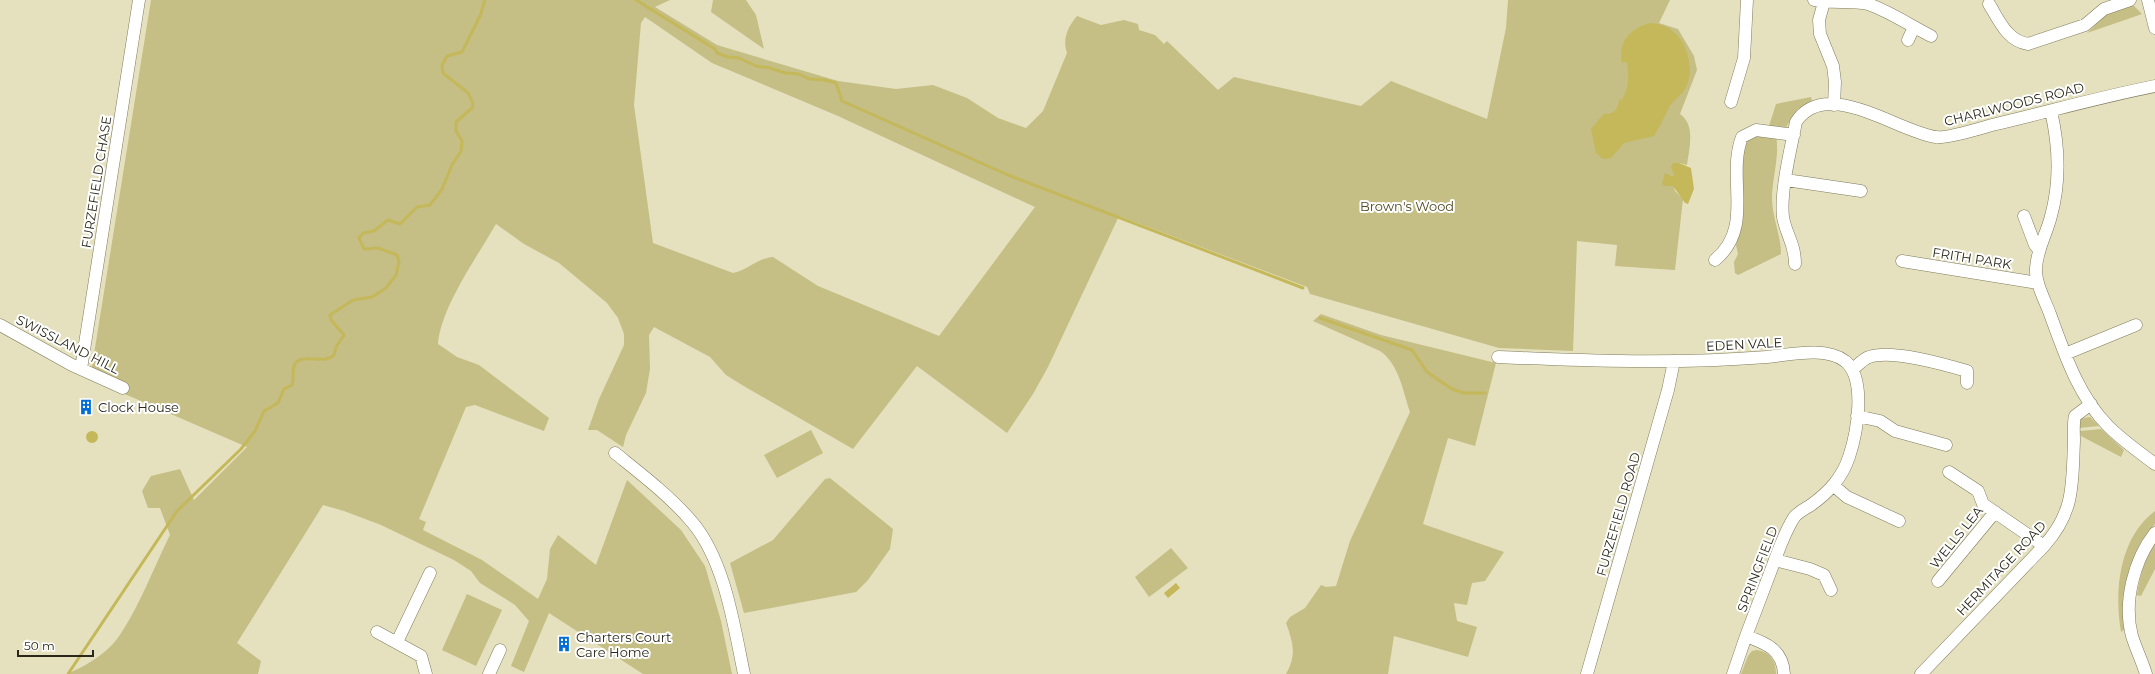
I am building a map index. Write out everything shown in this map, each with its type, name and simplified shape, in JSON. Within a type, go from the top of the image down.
[{"type":"street","name":"FURZEFIELD CHASE","points":[[81,368],[139,0]]},
{"type":"street","points":[[1731,102],[1744,58],[1747,0]]},
{"type":"street","points":[[1989,4],[2005,31],[2018,43],[2028,44],[2085,24],[2104,9],[2130,0]]},
{"type":"street","points":[[2148,0],[2155,28]]},
{"type":"street","points":[[1834,105],[1835,82],[1833,66],[1820,34],[1819,1],[1850,1],[1869,5],[1931,36]]},
{"type":"street","points":[[1908,40],[1914,27]]},
{"type":"street","name":"CHARLWOODS ROAD","points":[[1795,264],[1794,246],[1783,217],[1783,199],[1796,122],[1802,113],[1811,107],[1834,105],[1865,111],[1937,138],[2051,111],[2110,95],[2155,86]]},
{"type":"street","points":[[2051,111],[2058,147],[2056,195],[2051,216],[2039,250],[2036,269],[2038,284],[2065,354],[2091,404],[2108,426],[2155,464]]},
{"type":"street","points":[[1715,260],[1724,252],[1737,224],[1737,151],[1742,137],[1756,130],[1794,135]]},
{"type":"street","points":[[1786,180],[1861,191]]},
{"type":"street","points":[[2024,216],[2035,246],[2039,250]]},
{"type":"street","name":"FRITH PARK","points":[[1902,261],[2038,284]]},
{"type":"street","points":[[2065,354],[2136,325]]},
{"type":"street","name":"SWISSLAND HILL","points":[[0,326],[123,388]]},
{"type":"street","name":"EDEN VALE","points":[[1498,357],[1674,361],[1730,360],[1816,353],[1832,355],[1845,362],[1852,370]]},
{"type":"street","points":[[1852,370],[1868,357],[1885,354],[1941,364],[1967,371],[1967,384]]},
{"type":"street","name":"FURZEFIELD ROAD","points":[[1587,674],[1668,390],[1674,361]]},
{"type":"street","name":"SPRINGFIELD","points":[[1733,674],[1782,540],[1794,517],[1834,486],[1843,473],[1850,455],[1859,397],[1857,383],[1852,370]]},
{"type":"street","name":"HERMITAGE ROAD","points":[[1921,674],[2044,546],[2061,524],[2067,512],[2070,498],[2075,416],[2091,404]]},
{"type":"street","points":[[1857,416],[1880,421],[1895,431],[1946,445]]},
{"type":"street","points":[[615,453],[650,482],[692,521],[701,534],[718,568],[744,674]]},
{"type":"street","name":"WELLS LEA","points":[[1949,472],[1978,491],[1983,504],[2044,546]]},
{"type":"street","points":[[1834,486],[1847,496],[1899,521]]},
{"type":"street","name":"WELLS LEA","points":[[1938,581],[1995,512]]},
{"type":"street","points":[[2146,674],[2132,635],[2130,600],[2134,574],[2140,556],[2155,533]]},
{"type":"street","points":[[1775,560],[1810,569],[1824,575],[1831,590]]},
{"type":"street","points":[[397,642],[430,572]]},
{"type":"street","points":[[377,632],[421,656],[426,674]]},
{"type":"street","points":[[1746,636],[1767,643],[1780,657],[1784,674]]},
{"type":"street","points":[[489,674],[500,650]]},
{"type":"green space","name":"Brown's Wood","points":[[151,0],[670,0],[655,7],[717,45],[838,81],[896,89],[933,85],[967,98],[998,118],[1026,128],[1043,111],[1067,53],[1065,42],[1067,33],[1077,16],[1101,25],[1124,20],[1138,24],[1139,30],[1155,35],[1164,44],[1167,41],[1218,90],[1234,77],[1361,106],[1391,81],[1487,119],[1506,28],[1508,0],[1670,0],[1659,23],[1678,29],[1694,56],[1697,70],[1680,114],[1688,124],[1690,131],[1690,145],[1687,165],[1679,163],[1674,175],[1671,176],[1675,191],[1683,199],[1675,270],[1615,266],[1617,245],[1577,241],[1573,351],[1499,348],[1310,294],[1307,287],[1119,216],[1048,367],[1033,394],[1007,433],[917,366],[853,449],[726,375],[710,357],[654,327],[649,335],[650,369],[646,393],[626,435],[623,447],[597,430],[588,430],[599,399],[624,345],[624,334],[618,318],[607,303],[559,263],[524,244],[496,224],[453,298],[446,314],[438,344],[457,357],[479,365],[549,418],[544,431],[475,405],[466,407],[419,519],[426,522],[423,530],[482,560],[538,599],[547,579],[550,549],[558,535],[596,565],[627,480],[681,530],[705,566],[721,621],[732,674],[643,674],[549,613],[524,672],[511,666],[529,621],[515,605],[480,583],[471,571],[454,560],[381,525],[323,505],[237,643],[261,661],[258,674],[67,674],[94,660],[107,650],[117,639],[125,628],[139,602],[170,535],[160,508],[148,508],[142,491],[151,476],[180,469],[194,500],[247,447],[90,379]],"holes":[[[645,17],[712,63],[838,116],[1035,207],[939,336],[818,286],[773,257],[767,258],[743,270],[733,273],[653,243],[634,105],[641,23]]]},
{"type":"green space","points":[[713,0],[746,0],[756,15],[764,49],[711,12]]},
{"type":"green space","points":[[2123,5],[2134,6],[2142,14],[2087,33],[2106,15]]},
{"type":"green space","points":[[1811,97],[1812,101],[1798,109],[1786,127],[1769,126],[1776,104]]},
{"type":"green space","points":[[1750,135],[1776,136],[1777,151],[1772,200],[1781,254],[1738,275],[1735,273],[1734,262],[1738,254],[1736,245],[1740,233],[1742,210],[1740,153]]},
{"type":"green space","points":[[1321,314],[1381,335],[1496,363],[1475,446],[1448,438],[1423,524],[1504,552],[1485,581],[1472,583],[1467,605],[1454,603],[1457,621],[1477,627],[1468,657],[1394,636],[1388,674],[1286,674],[1292,661],[1293,648],[1286,623],[1290,617],[1305,608],[1321,585],[1326,587],[1336,586],[1350,541],[1410,412],[1400,378],[1392,363],[1386,356],[1380,351],[1313,321]]},
{"type":"green space","points":[[2090,417],[2099,426],[2079,428],[2080,419]]},
{"type":"green space","points":[[2101,429],[2124,450],[2121,457],[2081,436],[2080,431]]},
{"type":"green space","points":[[811,430],[823,453],[777,478],[764,455]]},
{"type":"green space","points":[[830,478],[893,529],[890,549],[868,580],[856,592],[744,613],[730,563],[773,540],[825,479]]},
{"type":"green space","points":[[2155,511],[2155,524],[2143,539],[2129,573],[2124,630],[2121,632],[2118,600],[2122,566],[2127,550],[2134,536],[2143,522]]},
{"type":"green space","points":[[2155,542],[2155,569],[2141,596],[2137,595],[2143,567]]},
{"type":"green space","points":[[1171,548],[1188,568],[1149,597],[1135,577]]},
{"type":"green space","points":[[467,594],[502,610],[476,666],[442,650]]},
{"type":"green space","points":[[1757,650],[1769,655],[1775,665],[1776,674],[1741,674],[1748,656],[1752,651]]},
{"type":"shaded area","points":[[1650,23],[1668,28],[1681,40],[1687,52],[1690,66],[1689,80],[1683,92],[1670,106],[1654,136],[1624,143],[1611,158],[1603,159],[1596,153],[1591,129],[1604,114],[1615,111],[1618,106],[1619,99],[1622,100],[1626,91],[1628,77],[1627,62],[1622,63],[1621,55],[1624,42],[1631,32]]},
{"type":"shaded area","points":[[1673,163],[1679,163],[1691,168],[1694,189],[1688,204],[1685,203],[1673,186],[1665,186],[1662,184],[1665,173],[1671,176],[1674,175],[1671,167]]},
{"type":"shaded area","points":[[90,431],[94,431],[98,437],[94,443],[90,443],[86,439],[86,435]]},
{"type":"shaded area","points":[[1176,583],[1180,588],[1168,598],[1164,593]]},
{"type":"waterway","points":[[68,674],[177,511],[241,449],[255,431],[264,411],[278,403],[284,389],[292,385],[293,368],[297,362],[306,359],[324,359],[334,355],[336,347],[344,335],[331,320],[330,315],[353,300],[372,297],[386,288],[396,275],[399,262],[397,255],[378,248],[364,249],[359,238],[363,233],[374,231],[388,220],[400,224],[417,207],[430,205],[442,189],[452,165],[461,151],[462,141],[456,131],[456,122],[472,108],[473,103],[468,93],[443,73],[442,65],[447,56],[462,52],[480,16],[485,0]]},
{"type":"waterway","points":[[636,0],[715,49],[717,53],[728,57],[739,58],[756,66],[770,68],[785,73],[799,74],[809,79],[825,80],[836,83],[842,101],[1008,175],[1303,288]]},
{"type":"waterway","points":[[1320,318],[1412,350],[1427,372],[1452,389],[1464,393],[1485,393]]},
{"type":"place","name":"Clock House","points":[[86,407]]},
{"type":"place","name":"Charters Court Care Home","points":[[564,644]]}]
